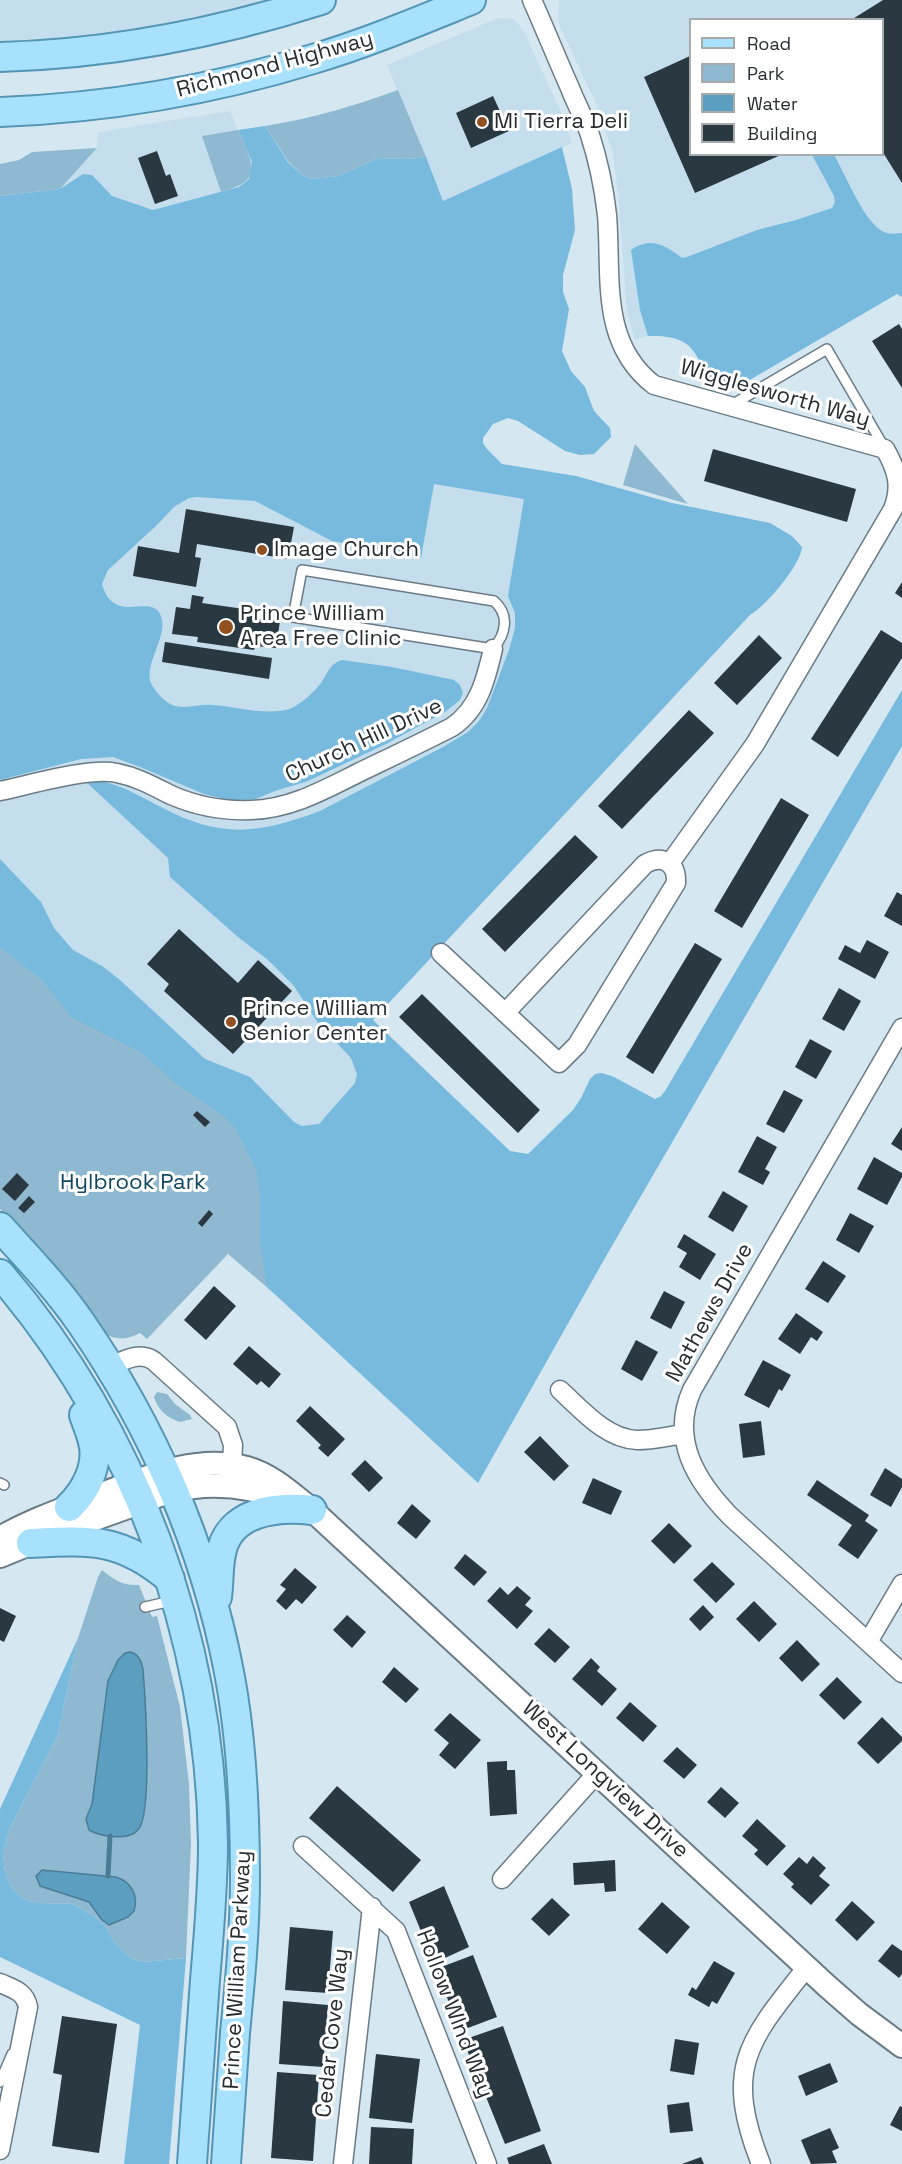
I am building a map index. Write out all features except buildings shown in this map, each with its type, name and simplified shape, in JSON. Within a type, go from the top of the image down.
[{"type":"main road","points":[[0,57],[32,56],[149,42],[219,28],[321,0]]},
{"type":"main road","name":"Richmond Highway","points":[[0,112],[115,102],[168,94],[252,76],[368,41],[471,0]]},
{"type":"main road","name":"Prince William Parkway","points":[[0,1227],[60,1295],[110,1367],[149,1436],[204,1573],[216,1614],[236,1713],[245,1842],[243,1940],[226,2164]]},
{"type":"main road","name":"Prince William Parkway","points":[[0,1274],[28,1308],[89,1400],[137,1493],[173,1590],[190,1649],[202,1713],[210,1778],[212,1821],[211,1908],[192,2164]]},
{"type":"main road","points":[[67,1365],[95,1454],[86,1485],[77,1500],[69,1507]]},
{"type":"main road","points":[[216,1614],[221,1553],[229,1534],[254,1515],[273,1509],[312,1510]]},
{"type":"main road","points":[[31,1543],[77,1541],[111,1545],[140,1556],[173,1590]]},
{"type":"street","name":"Wigglesworth Way","points":[[532,0],[589,133],[600,174],[607,215],[610,299],[614,322],[634,365],[654,385],[885,449],[896,468],[899,482],[898,496],[892,509],[754,744],[670,863]]},
{"type":"street","name":"Church Hill Drive","points":[[0,791],[93,772],[113,772],[134,777],[172,795],[198,804],[234,810],[280,806],[306,798],[461,721],[469,712],[483,686],[493,649]]},
{"type":"street","points":[[441,953],[505,1013],[559,1063],[577,1045],[676,883],[677,874],[670,863],[653,860],[645,864],[505,1013]]},
{"type":"street","name":"Mathews Drive","points":[[902,1028],[692,1390],[684,1414],[684,1434],[693,1466],[710,1494],[730,1516],[902,1673]]},
{"type":"street","points":[[110,1367],[124,1360],[144,1356],[154,1361],[227,1427],[233,1445],[232,1465]]},
{"type":"street","points":[[560,1389],[600,1426],[622,1437],[637,1440],[684,1434]]},
{"type":"street","name":"West Longview Drive","points":[[137,1493],[169,1481],[195,1465],[232,1465],[248,1468],[275,1482],[312,1510],[859,2014],[902,2046]]},
{"type":"street","name":"West Longview Drive","points":[[169,1481],[192,1487],[232,1486],[274,1495],[312,1510]]},
{"type":"street","points":[[0,1538],[69,1507],[137,1493]]},
{"type":"street","points":[[0,1556],[137,1493]]},
{"type":"street","points":[[868,1642],[902,1584]]},
{"type":"street","points":[[502,1879],[598,1772]]},
{"type":"street","name":"Hollow WInd Way","points":[[303,1846],[396,1931],[487,2164]]},
{"type":"street","name":"Cedar Cove Way","points":[[343,2164],[372,1907]]},
{"type":"street","points":[[761,2164],[749,2133],[744,2110],[743,2082],[747,2060],[752,2044],[765,2020],[807,1967]]},
{"type":"street","points":[[0,1983],[21,1993],[27,1999],[28,2007],[0,2150]]},
{"type":"lane","points":[[730,406],[826,349],[885,449]]},
{"type":"lane","points":[[302,570],[494,601],[501,609],[505,622],[503,633],[493,649],[293,617],[302,570]]},
{"type":"lane","points":[[145,1607],[173,1590]]},
{"type":"lane","points":[[0,2082],[24,2027]]},
{"type":"shaded area","points":[[0,0],[279,0],[185,24],[52,43],[0,43]]},
{"type":"shaded area","points":[[559,0],[902,0],[902,255],[635,340],[627,312],[613,154],[597,106],[560,27]]},
{"type":"shaded area","points":[[498,18],[514,19],[524,31],[561,112],[572,143],[443,201],[387,65]]},
{"type":"shaded area","points":[[230,111],[347,388],[0,255],[97,148],[98,132]]},
{"type":"shaded area","points":[[265,126],[288,162],[303,176],[313,179],[338,176],[379,158],[426,157],[443,201],[562,147],[572,189],[575,230],[563,275],[563,292],[569,309],[562,351],[571,371],[585,387],[594,411],[610,428],[611,437],[594,454],[580,455],[565,451],[518,421],[508,418],[493,424],[483,438],[483,443],[502,464],[576,476],[672,503],[770,523],[792,536],[802,547],[796,564],[773,595],[750,615],[373,1020],[510,1151],[528,1154],[573,1110],[595,1074],[602,1073],[614,1077],[655,1099],[661,1096],[902,690],[902,746],[605,1258],[478,1483],[267,1287],[260,1241],[260,1198],[257,1171],[236,1129],[225,1117],[174,1082],[142,1053],[71,1017],[43,981],[0,947],[0,859],[41,902],[54,928],[73,950],[102,966],[120,980],[205,1059],[250,1077],[294,1122],[302,1126],[319,1124],[355,1083],[357,1074],[351,1058],[318,1023],[294,986],[268,960],[238,937],[170,877],[168,858],[84,780],[114,785],[183,817],[221,828],[240,830],[258,828],[298,819],[320,811],[468,732],[487,708],[509,650],[515,628],[515,613],[508,596],[524,499],[434,484],[421,558],[332,541],[255,501],[189,498],[174,507],[108,570],[102,584],[107,596],[115,603],[131,607],[148,606],[155,608],[160,614],[162,631],[150,669],[150,677],[152,685],[165,701],[180,707],[212,705],[264,711],[285,710],[294,707],[309,696],[321,683],[331,666],[342,660],[392,667],[454,680],[460,685],[463,693],[460,700],[445,712],[386,744],[308,781],[256,799],[233,801],[204,794],[113,757],[81,759],[0,780],[0,196],[60,189],[83,174],[92,175],[112,196],[153,210],[239,187],[249,179],[252,162],[238,130]]},
{"type":"shaded area","points":[[813,156],[835,156],[860,205],[873,223],[884,232],[902,233],[902,297],[897,294],[736,388],[724,389],[710,381],[698,357],[685,343],[662,336],[648,336],[640,310],[631,250],[651,243],[664,246],[682,258],[687,257],[757,230],[832,208],[835,202]]},
{"type":"shaded area","points":[[0,389],[773,539],[340,1013],[605,1258],[478,1483],[79,1011],[7,952],[4,863],[0,859]]},
{"type":"shaded area","points":[[78,1638],[58,1734],[9,1830],[3,1854],[5,1873],[13,1890],[25,1900],[37,1903],[72,1904],[94,1916],[104,1925],[115,1943],[132,1959],[143,1962],[186,1958],[169,2164],[124,2164],[140,2025],[0,1957],[0,1809]]},
{"type":"green space","points":[[398,90],[426,157],[379,158],[338,176],[313,179],[303,176],[288,161],[265,126],[299,120]]},
{"type":"green space","points":[[238,130],[248,152],[252,169],[245,182],[221,192],[202,136]]},
{"type":"green space","points":[[97,148],[60,189],[0,196],[0,164],[19,160],[32,152]]},
{"type":"green space","points":[[635,444],[688,504],[623,485]]},
{"type":"green space","name":"Hylbrook Park","points":[[0,859],[8,952],[79,1011],[135,1029],[260,1141],[276,1295],[228,1254],[147,1339],[140,1333],[126,1338],[112,1337],[103,1332],[0,1209]]},
{"type":"green space","points":[[157,1392],[167,1394],[192,1419],[180,1422],[167,1416],[156,1402],[154,1397]]},
{"type":"green space","points":[[102,1570],[119,1582],[139,1585],[152,1617],[157,1616],[180,1707],[189,1784],[191,1843],[186,1958],[143,1962],[132,1959],[115,1943],[104,1925],[94,1916],[72,1904],[37,1903],[25,1900],[13,1890],[5,1873],[3,1854],[9,1830],[58,1734],[78,1638]]},
{"type":"water","points":[[130,1652],[138,1656],[143,1669],[147,1779],[143,1820],[138,1830],[128,1836],[114,1837],[89,1830],[86,1819],[92,1804],[108,1681],[118,1660],[125,1653]]},
{"type":"water","points":[[42,1870],[121,1879],[132,1890],[135,1900],[134,1911],[128,1917],[109,1925],[102,1920],[89,1902],[40,1886],[36,1876]]},
{"type":"waterway","points":[[108,1876],[110,1836]]},
{"type":"place","name":"Mi Tierra Deli","points":[[482,122]]},
{"type":"place","name":"Image Church","points":[[262,550]]},
{"type":"place","name":"Prince William Area Free Clinic","points":[[226,627]]},
{"type":"place","name":"Prince William Senior Center","points":[[231,1022]]}]
